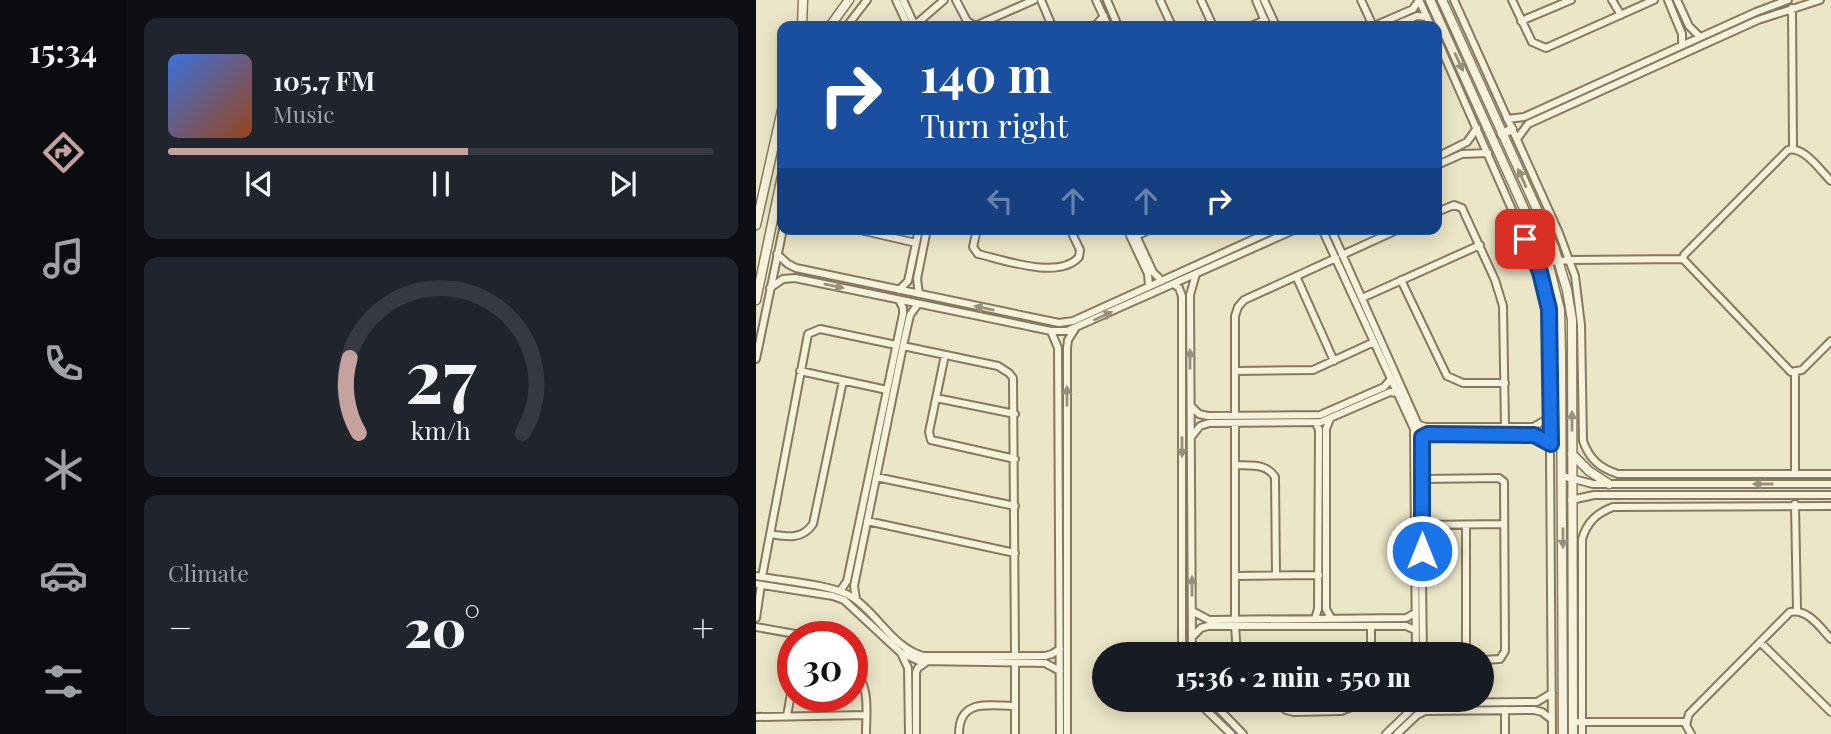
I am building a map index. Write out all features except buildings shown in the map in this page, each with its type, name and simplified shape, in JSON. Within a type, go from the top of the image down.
[{"type":"street","points":[[802,21],[803,0]]},
{"type":"street","points":[[834,21],[849,0]]},
{"type":"street","points":[[853,21],[867,0]]},
{"type":"street","points":[[896,0],[910,21]]},
{"type":"street","points":[[903,0],[911,21]]},
{"type":"street","points":[[919,21],[944,0]]},
{"type":"street","points":[[956,0],[967,21]]},
{"type":"street","points":[[986,21],[1034,0]]},
{"type":"street","points":[[1041,0],[1050,21]]},
{"type":"street","points":[[1096,0],[1106,21]]},
{"type":"street","points":[[1107,0],[1116,21]]},
{"type":"street","points":[[1160,0],[1170,21]]},
{"type":"street","points":[[1201,0],[1211,21]]},
{"type":"street","points":[[1256,0],[1265,21]]},
{"type":"street","points":[[1264,0],[1274,21]]},
{"type":"street","points":[[1361,0],[1371,21]]},
{"type":"street","points":[[1385,21],[1413,9],[1419,0]]},
{"type":"street","points":[[1419,0],[1429,21]]},
{"type":"street","points":[[1430,0],[1439,21]]},
{"type":"street","points":[[1442,0],[1559,261],[1567,290],[1572,320],[1578,722],[1582,734]]},
{"type":"street","points":[[1512,0],[1532,42],[1546,48],[1654,0]]},
{"type":"street","points":[[1521,22],[1571,0]]},
{"type":"street","points":[[1612,0],[1621,15]]},
{"type":"street","points":[[1668,0],[1682,34],[1682,45]]},
{"type":"street","points":[[1677,0],[1689,26],[1700,37]]},
{"type":"street","points":[[1507,118],[1524,117],[1788,0]]},
{"type":"street","points":[[1517,139],[1528,124],[1758,20],[1820,0]]},
{"type":"street","points":[[1457,2],[1570,260],[1580,306],[1583,441],[1588,453],[1596,463],[1618,474],[1831,474]]},
{"type":"street","points":[[1792,8],[1793,148]]},
{"type":"street","points":[[1100,21],[1104,16]]},
{"type":"street","points":[[1405,21],[1417,16],[1427,17]]},
{"type":"street","points":[[1442,27],[1548,262],[1557,294],[1561,326],[1563,734]]},
{"type":"street","points":[[1442,49],[1535,262],[1545,290],[1550,321],[1552,734]]},
{"type":"street","points":[[1442,154],[1467,142],[1478,128]]},
{"type":"street","points":[[756,225],[758,205],[777,130]]},
{"type":"street","points":[[1502,134],[1512,130]]},
{"type":"street","points":[[1683,259],[1785,152],[1793,148],[1800,150],[1831,181]]},
{"type":"street","points":[[1442,163],[1462,155],[1488,153]]},
{"type":"street","points":[[756,300],[777,200]]},
{"type":"street","points":[[1442,210],[1454,205],[1462,208],[1480,244],[1503,306],[1505,427]]},
{"type":"street","points":[[756,359],[782,235]]},
{"type":"street","points":[[884,235],[916,243]]},
{"type":"street","points":[[899,289],[908,281],[918,235]]},
{"type":"street","points":[[919,294],[917,279],[926,235]]},
{"type":"street","points":[[976,235],[974,247],[978,254],[1052,269],[1075,262],[1079,257],[1080,250],[1073,235]]},
{"type":"street","points":[[1130,235],[1148,274],[1149,286]]},
{"type":"street","points":[[1136,235],[1153,272],[1162,281]]},
{"type":"street","points":[[777,254],[796,268],[1052,323],[1066,322],[1263,235]]},
{"type":"street","points":[[1268,235],[1271,240]]},
{"type":"street","points":[[770,288],[778,281],[788,278],[1051,331],[1075,329],[1282,235]]},
{"type":"street","points":[[1329,235],[1362,298],[1422,437],[1416,642]]},
{"type":"street","points":[[1236,642],[1235,316],[1238,307],[1244,300],[1386,235]]},
{"type":"street","points":[[1362,298],[1480,244]]},
{"type":"street","points":[[1339,256],[1415,434],[1422,525],[1423,642]]},
{"type":"street","points":[[1548,262],[1683,259],[1788,369],[1795,373]]},
{"type":"street","points":[[1192,642],[1190,295],[1196,274]]},
{"type":"street","points":[[1296,276],[1334,361]]},
{"type":"street","points":[[1401,280],[1447,376],[1463,383],[1505,383]]},
{"type":"street","points":[[1174,284],[1182,296],[1182,642]]},
{"type":"street","points":[[856,599],[854,586],[906,314],[900,300]]},
{"type":"street","points":[[906,314],[918,304]]},
{"type":"street","points":[[1007,322],[1009,313]]},
{"type":"street","points":[[756,618],[759,580],[806,338],[815,329],[1004,368],[1013,378],[1015,385],[1015,734]]},
{"type":"street","points":[[1060,734],[1067,348],[1068,340],[1075,329]]},
{"type":"street","points":[[1051,331],[1058,348],[1067,734]]},
{"type":"street","points":[[1795,373],[1802,370],[1831,341]]},
{"type":"street","points":[[1235,371],[1310,370],[1374,342]]},
{"type":"street","points":[[840,591],[847,581],[887,390],[900,345]]},
{"type":"street","points":[[945,355],[929,435],[931,440],[1015,459]]},
{"type":"street","points":[[800,371],[887,390]]},
{"type":"street","points":[[1795,373],[1796,474],[1803,484]]},
{"type":"street","points":[[1191,437],[1205,424],[1323,414],[1384,387],[1391,379]]},
{"type":"street","points":[[770,534],[797,537],[809,530],[813,524],[843,381]]},
{"type":"street","points":[[1191,406],[1203,416],[1316,423],[1390,392],[1398,393]]},
{"type":"street","points":[[936,398],[1015,414]]},
{"type":"street","points":[[1419,425],[1536,426],[1550,417]]},
{"type":"street","points":[[1330,419],[1326,429],[1326,609],[1331,618]]},
{"type":"street","points":[[1315,619],[1318,611],[1319,575],[1319,430],[1316,423]]},
{"type":"street","points":[[1422,437],[1428,434],[1534,435],[1551,444]]},
{"type":"street","points":[[1572,454],[1589,471],[1609,484]]},
{"type":"street","points":[[1235,465],[1263,466],[1271,470],[1275,477],[1276,575]]},
{"type":"street","points":[[1650,474],[1651,484]]},
{"type":"street","points":[[1788,484],[1796,474]]},
{"type":"street","points":[[1562,476],[1593,484],[1831,484]]},
{"type":"street","points":[[876,477],[1015,506]]},
{"type":"street","points":[[1422,479],[1501,478],[1504,484],[1504,654],[1500,659],[1494,659]]},
{"type":"street","points":[[1593,484],[1594,495]]},
{"type":"street","points":[[1563,503],[1594,495],[1831,495]]},
{"type":"street","points":[[1651,495],[1651,506]]},
{"type":"street","points":[[1795,495],[1797,610]]},
{"type":"street","points":[[1573,734],[1578,722],[1582,549],[1585,530],[1597,515],[1613,506],[1831,506]]},
{"type":"street","points":[[867,521],[1015,553]]},
{"type":"street","points":[[1422,525],[1504,524]]},
{"type":"street","points":[[1466,525],[1466,642]]},
{"type":"street","points":[[1235,576],[1319,575]]},
{"type":"street","points":[[759,580],[839,597],[916,655],[952,660]]},
{"type":"street","points":[[820,591],[840,591],[856,599],[900,652],[908,668],[909,734]]},
{"type":"street","points":[[1691,734],[1686,722],[1691,711],[1790,612],[1797,610],[1806,614],[1831,639]]},
{"type":"street","points":[[1192,611],[1206,619],[1235,623],[1406,626],[1415,630]]},
{"type":"street","points":[[1192,637],[1205,627],[1235,623],[1331,618],[1406,618],[1415,613]]},
{"type":"street","points":[[1371,626],[1371,642]]},
{"type":"street","points":[[756,627],[777,631]]},
{"type":"street","points":[[1760,642],[1831,712]]},
{"type":"street","points":[[916,734],[916,672],[921,664],[952,660],[1045,659],[1060,649]]},
{"type":"street","points":[[900,652],[926,663]]},
{"type":"street","points":[[1045,659],[1060,671]]},
{"type":"street","points":[[1494,702],[1537,702],[1552,693]]},
{"type":"street","points":[[959,734],[960,720],[970,709],[1015,706]]},
{"type":"street","points":[[1505,710],[1505,734]]},
{"type":"street","points":[[1397,734],[1425,711],[1537,710],[1552,719]]},
{"type":"street","points":[[787,716],[788,712]]},
{"type":"street","points":[[866,712],[866,734]]},
{"type":"street","points":[[1208,712],[1231,734]]},
{"type":"street","points":[[1222,712],[1243,734]]},
{"type":"street","points":[[1386,734],[1409,712]]},
{"type":"street","points":[[756,717],[866,715]]},
{"type":"street","points":[[1223,726],[1229,719]]},
{"type":"street","points":[[1563,723],[1686,722]]},
{"type":"route","points":[[1422,551],[1422,437],[1428,434],[1534,435],[1551,444],[1549,309],[1540,272],[1525,239]]}]
